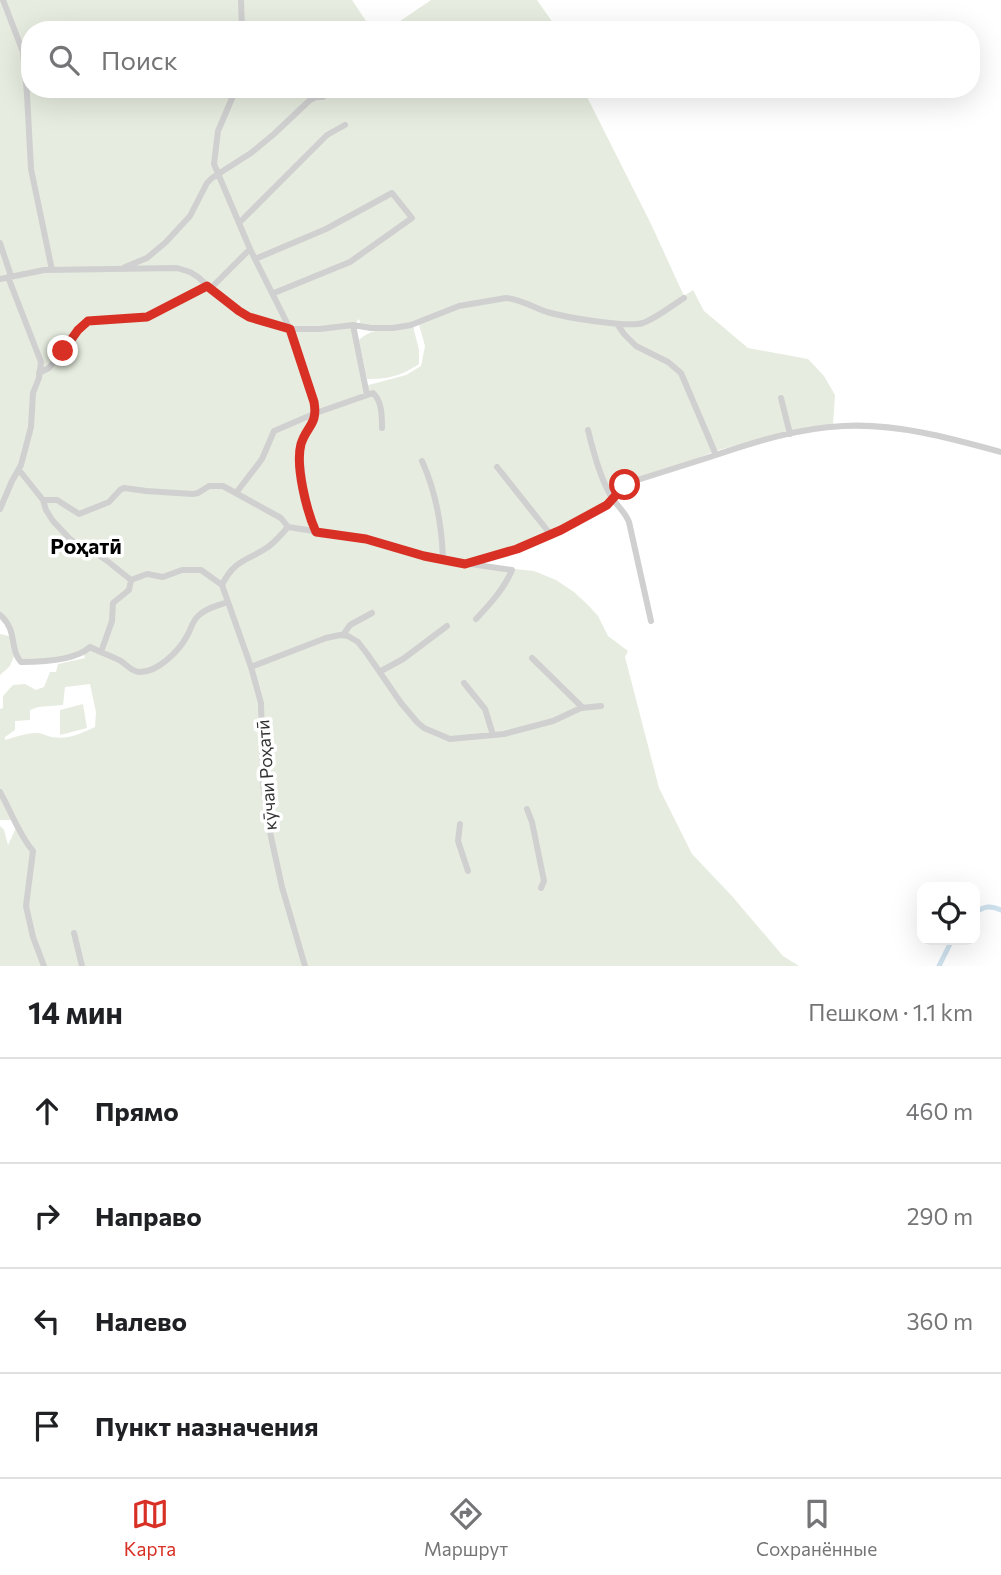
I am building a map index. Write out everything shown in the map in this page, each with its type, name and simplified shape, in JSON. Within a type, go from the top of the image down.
[{"type":"street","points":[[4,0],[21,47]]},
{"type":"street","points":[[241,0],[242,21]]},
{"type":"street","points":[[27,98],[31,170],[52,270]]},
{"type":"street","points":[[232,98],[220,124],[214,164],[250,249],[290,329],[314,402],[316,413],[300,453],[306,505],[316,532]]},
{"type":"street","points":[[120,269],[147,258],[166,242],[190,216],[206,183],[251,153],[314,98]]},
{"type":"street","points":[[240,222],[327,135],[345,125]]},
{"type":"street","points":[[255,259],[327,229],[391,193],[412,218],[351,262],[274,293]]},
{"type":"street","points":[[0,243],[40,357],[39,373],[33,392],[31,427],[19,470],[0,509]]},
{"type":"street","points":[[39,373],[50,368],[78,330],[88,321],[147,317],[209,287],[250,249]]},
{"type":"street","points":[[0,279],[52,270],[177,268],[190,272],[249,317],[290,329],[353,326],[384,329],[404,326],[459,306],[506,298],[555,314],[628,325],[644,322],[684,298]]},
{"type":"street","points":[[617,324],[636,346],[668,362],[681,373],[716,455]]},
{"type":"street","points":[[353,326],[367,395]]},
{"type":"street","points":[[236,493],[262,459],[274,431],[373,393],[382,414],[382,428]]},
{"type":"street","points":[[781,398],[790,434]]},
{"type":"street","points":[[465,564],[517,549],[551,535],[607,505],[631,482],[769,438],[844,426],[894,429],[937,435],[1001,452]]},
{"type":"street","points":[[588,430],[598,466],[613,500],[629,522],[651,621]]},
{"type":"street","points":[[422,461],[439,517],[443,561]]},
{"type":"street","points":[[497,467],[551,535]]},
{"type":"street","points":[[19,470],[43,500],[49,515],[76,544],[106,559],[131,580]]},
{"type":"street","points":[[43,500],[57,500],[79,514],[109,502],[120,490],[126,488],[194,494],[217,485],[228,488],[281,518],[288,527],[366,539],[443,561],[512,570],[504,586],[476,619]]},
{"type":"street","points":[[131,580],[147,574],[163,577],[183,570],[201,570],[222,585],[233,567],[269,546],[288,527]]},
{"type":"street","points":[[101,652],[113,621],[113,603],[129,590],[131,580]]},
{"type":"street","name":"кӯчаи Роҳатӣ","points":[[222,585],[261,703],[263,782],[268,823],[282,887],[305,966]]},
{"type":"street","points":[[0,615],[10,627],[17,657],[21,662],[70,658],[90,648],[121,661],[137,672],[147,671],[166,661],[180,646],[198,616],[205,610],[228,602]]},
{"type":"street","points":[[343,635],[351,625],[372,613]]},
{"type":"street","points":[[381,671],[403,659],[447,626]]},
{"type":"street","points":[[251,667],[326,638],[343,635],[354,638],[381,671],[401,703],[424,728],[450,739],[505,734],[553,721],[583,708],[601,706]]},
{"type":"street","points":[[532,658],[583,708]]},
{"type":"street","points":[[464,683],[485,709],[493,735]]},
{"type":"street","points":[[0,792],[23,839],[33,851],[26,906],[33,937],[44,966]]},
{"type":"street","points":[[527,808],[544,881],[541,888]]},
{"type":"street","points":[[460,824],[458,841],[468,871]]},
{"type":"street","points":[[74,933],[82,966]]},
{"type":"shaded area","points":[[0,0],[352,0],[366,21],[21,21],[21,98],[588,98],[684,296],[693,290],[704,311],[748,348],[808,359],[824,376],[835,395],[833,425],[769,436],[636,478],[621,485],[604,507],[564,529],[468,564],[534,571],[556,580],[588,605],[598,616],[608,636],[628,651],[625,657],[659,788],[692,854],[783,956],[799,966],[0,966],[0,826],[4,830],[8,845],[17,826],[15,818],[0,820],[0,709],[3,708],[3,696],[13,685],[25,684],[36,690],[44,687],[50,672],[56,672],[58,664],[85,658],[83,653],[26,663],[15,654],[10,666],[0,675],[0,634],[13,637],[0,615]],"holes":[[[359,319],[361,325],[373,329],[418,321],[425,346],[421,366],[406,375],[365,386],[353,326]],[[90,684],[96,712],[95,727],[75,735],[64,738],[33,733],[5,740],[5,737],[15,730],[15,721],[30,720],[30,710],[63,705],[65,687]]]},
{"type":"shaded area","points":[[431,0],[537,0],[552,21],[400,21]]},
{"type":"shaded area","points":[[413,326],[419,350],[419,364],[394,376],[367,379],[359,340],[377,330]]},
{"type":"shaded area","points":[[83,704],[87,728],[60,735],[60,710]]},
{"type":"waterway","points":[[980,910],[994,907],[1001,910]]},
{"type":"waterway","points":[[939,966],[950,945]]},
{"type":"district","name":"Роҳатӣ","points":[[86,545]]},
{"type":"route","points":[[63,351],[81,326],[88,321],[147,317],[207,286],[249,317],[290,329],[316,413],[301,446],[300,462],[306,505],[316,532],[366,539],[443,561],[465,564],[517,549],[561,530],[607,505],[625,485]]}]
